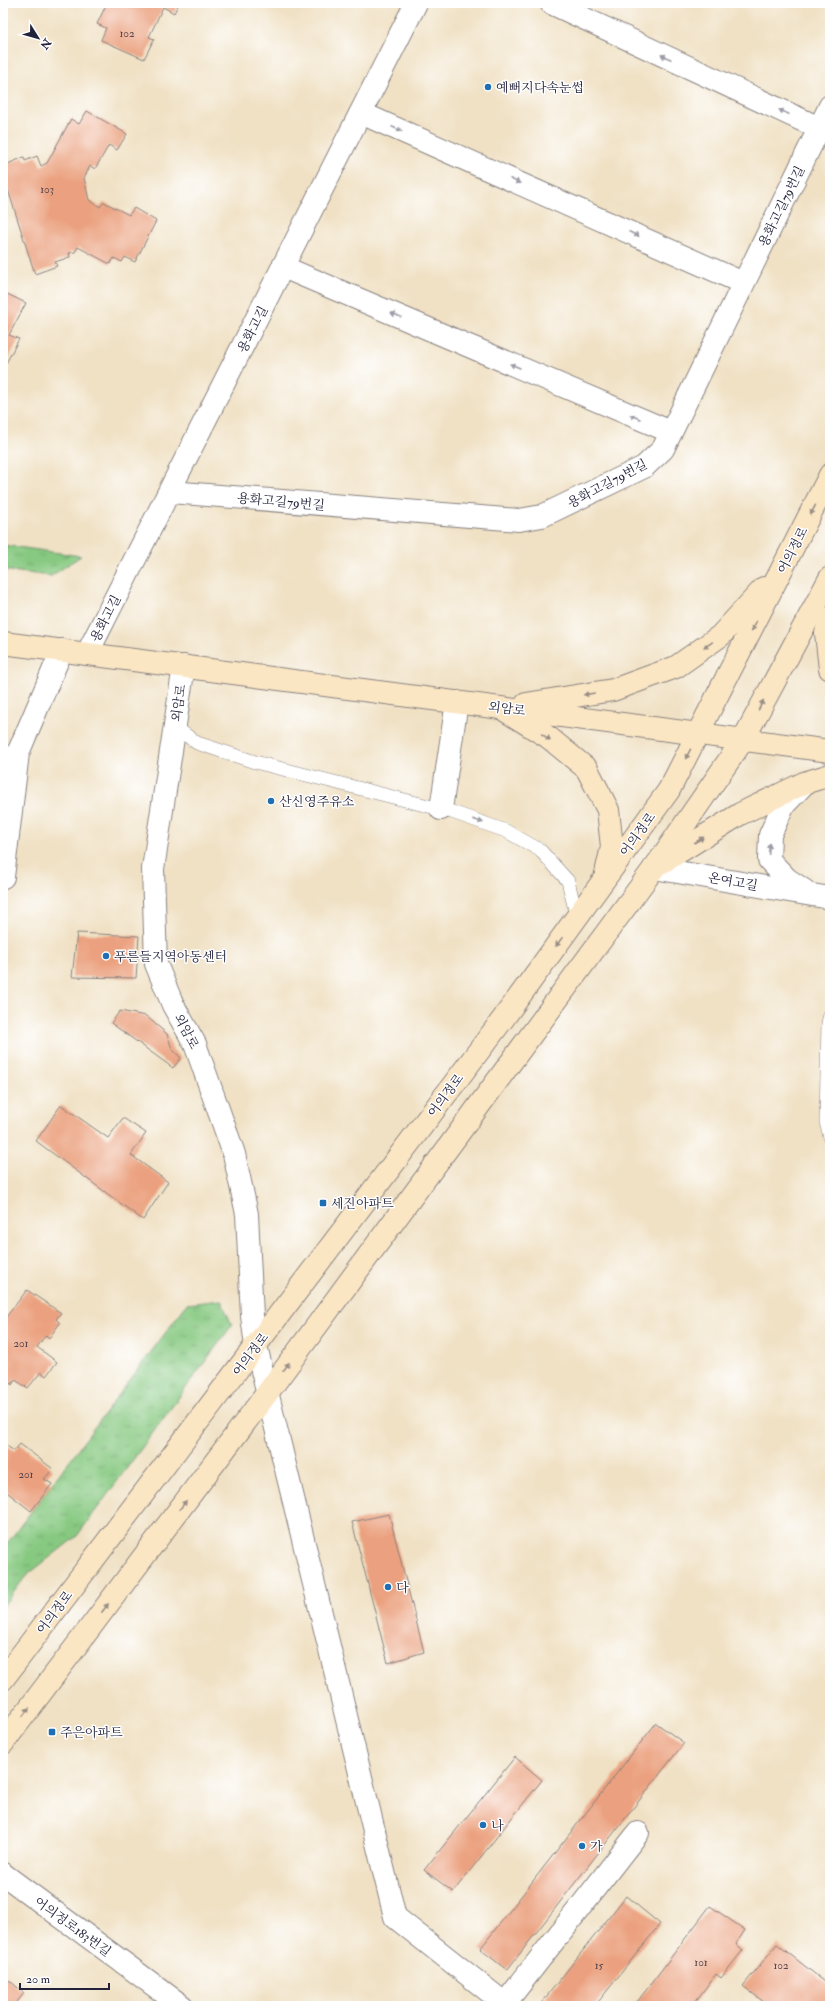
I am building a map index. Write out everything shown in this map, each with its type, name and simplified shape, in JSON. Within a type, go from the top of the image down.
[{"type":"main road","name":"어의정로","points":[[3,1678],[503,1019],[669,790],[830,475]]},
{"type":"main road","points":[[502,708],[613,690],[676,667],[720,636],[757,596],[790,554]]},
{"type":"main road","points":[[3,1743],[268,1392],[654,868],[743,740],[830,578]]},
{"type":"main road","points":[[830,618],[826,633],[830,669]]},
{"type":"main road","name":"외암로","points":[[3,643],[830,751]]},
{"type":"main road","points":[[502,708],[548,737],[587,769],[608,810],[612,847],[603,881]]},
{"type":"main road","points":[[654,868],[740,814],[804,784],[830,775]]},
{"type":"street","name":"용화고길","points":[[87,654],[416,3]]},
{"type":"street","points":[[551,3],[819,128]]},
{"type":"street","name":"용화고길79번길","points":[[170,492],[519,520],[542,516],[644,467],[663,449],[830,106]]},
{"type":"street","points":[[361,113],[743,282]]},
{"type":"street","points":[[283,267],[671,432]]},
{"type":"street","points":[[3,877],[18,753],[62,650]]},
{"type":"street","name":"외암로","points":[[184,666],[153,869],[156,964],[173,1006],[195,1044],[234,1154],[247,1214],[256,1346],[395,1917],[504,2005]]},
{"type":"street","points":[[441,810],[457,702]]},
{"type":"street","name":"온여고길","points":[[804,784],[783,806],[770,835],[769,860],[787,880],[821,896]]},
{"type":"street","name":"온여고길","points":[[654,868],[821,896]]},
{"type":"street","points":[[504,2005],[638,1833]]},
{"type":"street","name":"어의정로183번길","points":[[3,1874],[182,2006]]},
{"type":"lane","points":[[175,727],[197,743],[255,762],[441,810],[506,831],[540,850],[568,881],[577,918]]},
{"type":"lane","points":[[830,1015],[828,1023],[826,1122],[830,1137]]},
{"type":"green space","points":[[3,545],[81,556],[51,576],[3,570]]},
{"type":"green space","points":[[221,1300],[232,1325],[77,1536],[26,1576],[3,1606],[3,1549],[187,1304]]},
{"type":"building","points":[[107,3],[179,3],[174,13],[163,7],[149,37],[154,39],[144,59],[101,40],[106,28],[97,24]]},
{"type":"building","points":[[87,111],[127,134],[117,150],[109,145],[95,169],[90,166],[84,178],[89,200],[100,207],[104,202],[129,215],[134,208],[156,221],[135,262],[125,257],[122,262],[114,258],[110,264],[78,247],[75,252],[69,253],[70,257],[55,262],[57,266],[35,274],[3,174],[3,166],[24,157],[25,161],[37,156],[41,166],[47,163],[71,119],[79,124]]},
{"type":"building","points":[[3,292],[26,303],[9,335],[19,339],[4,367]]},
{"type":"building","name":"푸른들지역아동센터","points":[[77,933],[139,936],[136,978],[72,977]]},
{"type":"building","points":[[120,1011],[146,1016],[167,1034],[172,1049],[181,1058],[173,1068],[111,1023]]},
{"type":"building","points":[[61,1105],[108,1138],[123,1118],[146,1133],[131,1155],[168,1182],[143,1220],[36,1141]]},
{"type":"building","points":[[27,1290],[61,1313],[56,1319],[60,1323],[49,1338],[46,1335],[37,1347],[57,1362],[46,1376],[41,1372],[28,1388],[15,1380],[12,1385],[10,1383],[3,1392],[3,1321]]},
{"type":"building","points":[[3,1443],[14,1451],[20,1444],[53,1469],[44,1479],[52,1484],[31,1511],[3,1489]]},
{"type":"building","name":"다","points":[[389,1514],[424,1652],[388,1663],[352,1522]]},
{"type":"building","name":"가","points":[[656,1723],[684,1743],[507,1970],[480,1949]]},
{"type":"building","name":"나","points":[[515,1757],[542,1780],[453,1892],[424,1870]]},
{"type":"building","points":[[626,1896],[660,1924],[595,2006],[539,2006]]},
{"type":"building","points":[[710,1906],[745,1930],[736,1944],[743,1950],[721,1978],[716,1974],[692,2006],[634,2006]]},
{"type":"building","points":[[777,1944],[830,1986],[830,2006],[769,2006],[743,1986]]},
{"type":"building","points":[[3,1975],[24,1993],[14,2006],[3,2006]]},
{"type":"place","name":"예뻐지다속눈썹","points":[[488,87]]},
{"type":"place","name":"산신영주유소","points":[[271,801]]},
{"type":"place","name":"푸른들지역아동센터","points":[[106,956]]},
{"type":"place","name":"세진아파트","points":[[323,1203]]},
{"type":"place","name":"다","points":[[388,1587]]},
{"type":"place","name":"주은아파트","points":[[52,1732]]},
{"type":"place","name":"나","points":[[483,1825]]},
{"type":"place","name":"가","points":[[582,1846]]}]
